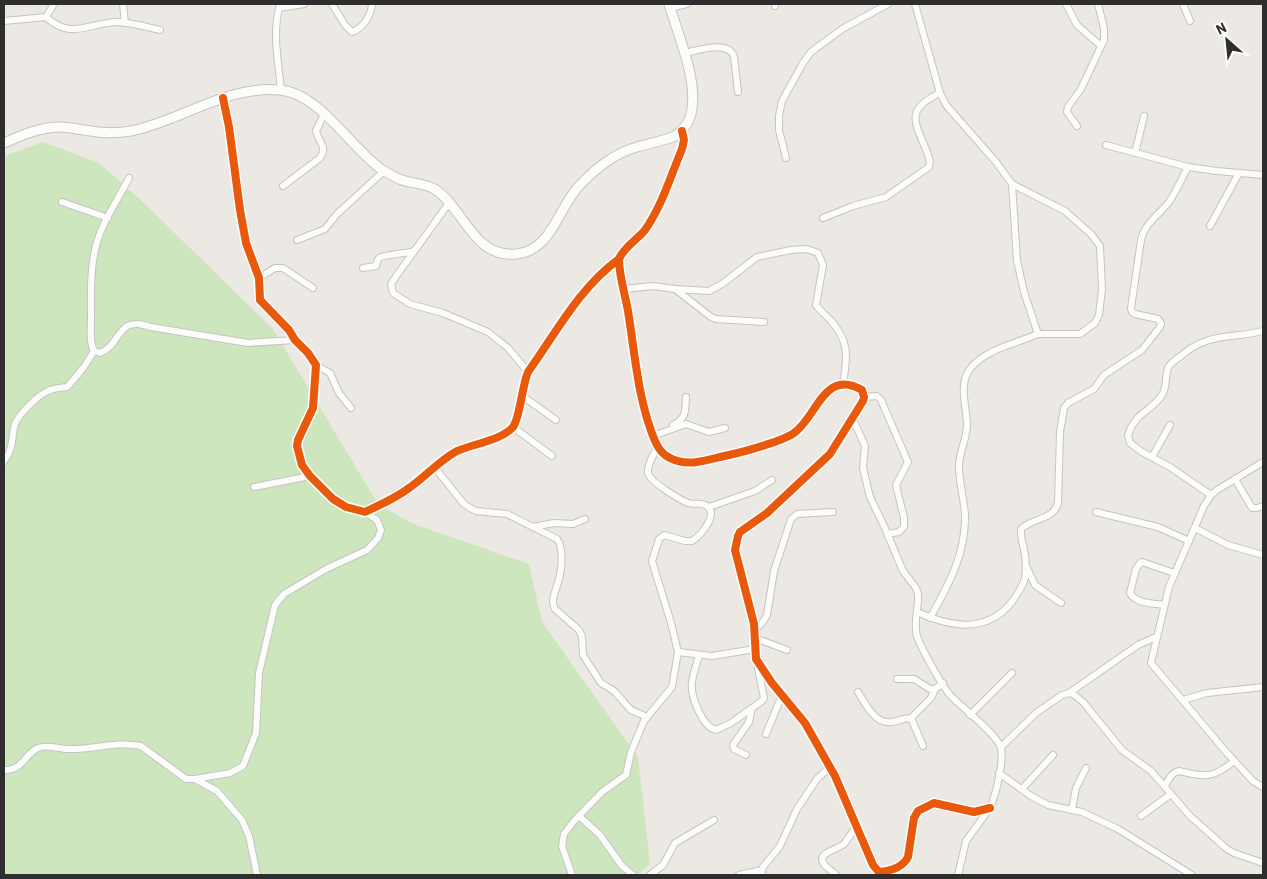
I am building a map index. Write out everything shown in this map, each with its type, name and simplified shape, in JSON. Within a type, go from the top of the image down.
[{"type":"main road","points":[[4,143],[43,129],[62,127],[107,133],[132,131],[223,98],[260,90],[281,90],[294,94],[324,114],[368,158],[384,171],[401,180],[427,185],[436,190],[449,203],[468,228],[486,245],[508,254],[517,254],[537,246],[546,238],[573,193],[604,163],[625,151],[664,140],[682,131],[688,124],[692,103],[691,85],[684,53],[669,6]]},
{"type":"street","points":[[46,17],[54,4]]},
{"type":"street","points":[[124,4],[125,23]]},
{"type":"street","points":[[281,90],[275,35],[280,6],[304,4]]},
{"type":"street","points":[[332,4],[345,25],[352,32],[356,31],[369,17],[372,4]]},
{"type":"street","points":[[669,6],[686,4]]},
{"type":"street","points":[[786,158],[779,130],[779,116],[782,101],[803,63],[811,52],[829,38],[888,4]]},
{"type":"street","points":[[915,4],[940,94],[958,121],[979,143],[1012,184],[1065,211],[1092,234],[1101,250],[1102,294],[1099,316],[1095,323],[1080,334],[1038,334],[986,355],[966,374],[964,392],[967,425],[959,468],[965,515],[964,538],[958,562],[949,584],[930,618]]},
{"type":"street","points":[[1066,4],[1076,25],[1101,46]]},
{"type":"street","points":[[1077,126],[1067,112],[1081,89],[1105,35],[1098,4]]},
{"type":"street","points":[[1183,4],[1190,20]]},
{"type":"street","points":[[4,21],[46,17],[60,28],[70,30],[110,23],[125,23],[160,30]]},
{"type":"street","points":[[684,53],[717,46],[728,48],[733,52],[738,92]]},
{"type":"street","points":[[823,218],[853,206],[886,197],[929,167],[930,161],[916,125],[915,115],[923,102],[940,94]]},
{"type":"street","points":[[4,770],[19,766],[35,750],[43,746],[70,749],[106,744],[133,744],[141,746],[186,779],[230,773],[239,769],[245,763],[256,733],[259,673],[275,605],[284,594],[326,570],[367,550],[378,538],[381,530],[377,520],[365,512],[346,507],[332,499],[302,465],[297,446],[298,440],[314,408],[316,365],[308,352],[295,340],[282,322],[262,304],[259,295],[259,278],[246,243],[223,98]]},
{"type":"street","points":[[283,186],[324,153],[324,148],[316,131],[324,114]]},
{"type":"street","points":[[1135,153],[1144,116]]},
{"type":"street","points":[[365,512],[407,490],[448,456],[496,437],[513,427],[528,372],[563,319],[609,266],[643,232],[657,208],[682,149],[684,140],[682,131]]},
{"type":"street","points":[[1106,144],[1188,167],[1263,176]]},
{"type":"street","points":[[918,612],[930,618],[962,626],[982,624],[1008,605],[1024,582],[1025,564],[1021,529],[1027,524],[1050,514],[1057,508],[1060,432],[1064,408],[1068,403],[1094,389],[1104,375],[1142,350],[1160,327],[1161,324],[1158,319],[1132,312],[1137,258],[1142,232],[1170,200],[1188,167]]},
{"type":"street","points":[[297,240],[325,228],[337,214],[384,171]]},
{"type":"street","points":[[1210,226],[1226,193],[1239,173]]},
{"type":"street","points":[[129,178],[98,239],[94,254],[91,345],[94,351],[100,353],[106,351],[118,334],[132,324],[248,343],[295,340]]},
{"type":"street","points":[[1012,184],[1016,262],[1038,334]]},
{"type":"street","points":[[62,202],[108,218]]},
{"type":"street","points":[[449,203],[392,284],[393,293],[410,304],[442,313],[475,325],[488,332],[508,348],[528,372]]},
{"type":"street","points":[[625,289],[653,286],[709,291],[722,284],[757,257],[791,250],[814,250],[820,256],[823,265],[816,305],[836,327],[845,342],[847,362],[843,384]]},
{"type":"street","points":[[364,268],[376,266],[379,259],[383,256],[414,251]]},
{"type":"street","points":[[619,258],[642,400],[658,447],[669,458],[696,463],[741,453],[794,433],[809,417],[827,391],[843,384],[862,390],[864,396],[853,419],[823,461],[767,513],[755,523],[745,528],[738,536],[735,550],[755,630],[755,655],[758,662],[772,683],[805,723],[830,767],[873,865],[879,872],[884,873],[906,862],[914,818],[918,811],[934,803],[974,812],[990,808]]},
{"type":"street","points":[[259,278],[275,268],[283,268],[313,288]]},
{"type":"street","points":[[675,289],[710,317],[764,322]]},
{"type":"street","points":[[1211,495],[1170,467],[1142,452],[1128,439],[1128,435],[1140,414],[1162,395],[1166,389],[1168,369],[1189,348],[1216,337],[1249,335],[1263,331]]},
{"type":"street","points":[[4,461],[12,446],[15,424],[21,416],[40,395],[47,391],[67,387],[84,368],[94,351]]},
{"type":"street","points":[[316,365],[325,369],[330,374],[339,393],[351,408]]},
{"type":"street","points":[[521,395],[556,420]]},
{"type":"street","points":[[864,396],[877,396],[882,400],[908,462],[896,485],[904,518],[904,527],[899,532],[888,534]]},
{"type":"street","points":[[667,431],[684,417],[686,397]]},
{"type":"street","points":[[853,419],[865,446],[863,468],[868,489],[903,571],[916,588],[918,600],[917,635],[951,696],[993,736],[1000,747],[999,773],[990,808],[966,841],[958,875]]},
{"type":"street","points":[[653,436],[686,424],[708,432],[725,428]]},
{"type":"street","points":[[1152,457],[1170,425]]},
{"type":"street","points":[[513,427],[552,456]]},
{"type":"street","points":[[572,875],[564,853],[562,840],[564,834],[602,792],[626,775],[631,752],[647,717],[672,687],[678,652],[670,617],[652,560],[659,539],[664,535],[689,542],[695,540],[708,524],[711,514],[705,504],[688,503],[653,481],[649,476],[648,470],[658,447]]},
{"type":"street","points":[[1263,462],[1211,495],[1204,506],[1174,573],[1164,605],[1151,663],[1234,761],[1253,781],[1263,787]]},
{"type":"street","points":[[435,468],[464,504],[470,508],[507,514],[557,539],[561,546],[560,577],[553,601],[555,609],[580,630],[583,655],[601,683],[614,691],[630,710],[647,717]]},
{"type":"street","points":[[254,487],[310,476]]},
{"type":"street","points":[[709,508],[756,491],[772,480]]},
{"type":"street","points":[[1235,480],[1252,508],[1263,506]]},
{"type":"street","points":[[755,630],[767,615],[774,570],[791,519],[797,514],[833,512]]},
{"type":"street","points":[[1096,512],[1158,528],[1189,542]]},
{"type":"street","points":[[532,527],[554,523],[574,524],[585,519]]},
{"type":"street","points":[[1195,528],[1233,547],[1263,555]]},
{"type":"street","points":[[1164,605],[1139,601],[1131,596],[1130,588],[1140,563],[1146,562],[1174,573]]},
{"type":"street","points":[[1025,564],[1033,582],[1038,588],[1061,603]]},
{"type":"street","points":[[1024,582],[1033,582]]},
{"type":"street","points":[[1000,747],[1036,713],[1062,695],[1069,693],[1138,645],[1156,637]]},
{"type":"street","points":[[755,638],[787,650]]},
{"type":"street","points":[[678,652],[712,656],[755,649]]},
{"type":"street","points":[[699,655],[692,686],[699,714],[710,728],[720,729],[764,698],[758,662]]},
{"type":"street","points":[[970,715],[1012,673]]},
{"type":"street","points":[[897,679],[914,679],[930,689],[935,689]]},
{"type":"street","points":[[858,692],[873,714],[882,720],[890,722],[911,718],[930,698],[935,689],[943,683]]},
{"type":"street","points":[[1182,700],[1207,693],[1263,687]]},
{"type":"street","points":[[1069,693],[1083,702],[1122,750],[1151,772],[1190,816],[1234,853],[1263,864]]},
{"type":"street","points":[[766,734],[782,695]]},
{"type":"street","points":[[746,755],[734,749],[733,745],[749,722],[752,708]]},
{"type":"street","points":[[911,718],[923,746]]},
{"type":"street","points":[[1022,789],[1053,755]]},
{"type":"street","points":[[1165,786],[1171,774],[1176,772],[1179,771],[1204,777],[1222,770],[1234,761]]},
{"type":"street","points":[[739,875],[761,873],[778,851],[794,814],[816,779],[830,767]]},
{"type":"street","points":[[1072,810],[1076,788],[1086,768]]},
{"type":"street","points":[[999,773],[1048,806],[1082,812],[1118,829],[1192,875]]},
{"type":"street","points":[[195,779],[217,791],[242,820],[249,836],[257,875]]},
{"type":"street","points":[[1141,816],[1171,794]]},
{"type":"street","points":[[579,816],[600,835],[622,866],[633,875]]},
{"type":"street","points":[[650,875],[663,865],[675,843],[714,820]]},
{"type":"street","points":[[836,875],[823,864],[824,855],[828,851],[842,846],[856,827]]},
{"type":"green space","points":[[43,142],[99,163],[145,204],[273,329],[378,504],[411,523],[529,564],[542,622],[638,757],[650,864],[637,875],[4,875],[4,158],[7,155]]},
{"type":"cycle path","points":[[223,98],[246,243],[259,278],[260,300],[289,330],[316,365],[313,408],[297,446],[302,465],[333,499],[346,507],[365,512],[388,501],[404,492],[457,451],[495,438],[513,427],[528,372],[580,297],[592,283],[619,259]]},
{"type":"cycle path","points":[[682,131],[684,140],[682,149],[656,211],[645,230],[624,251],[619,259],[641,394],[655,441],[665,455],[677,461],[700,462],[735,454],[772,443],[794,433],[802,426],[822,397],[839,385],[849,385],[862,390],[863,401],[830,454],[767,513],[740,532],[738,536],[735,550],[754,624],[756,659],[772,683],[805,723],[835,776],[873,865],[879,872],[896,868],[908,857],[914,818],[918,811],[934,803],[974,812],[990,808]]}]
